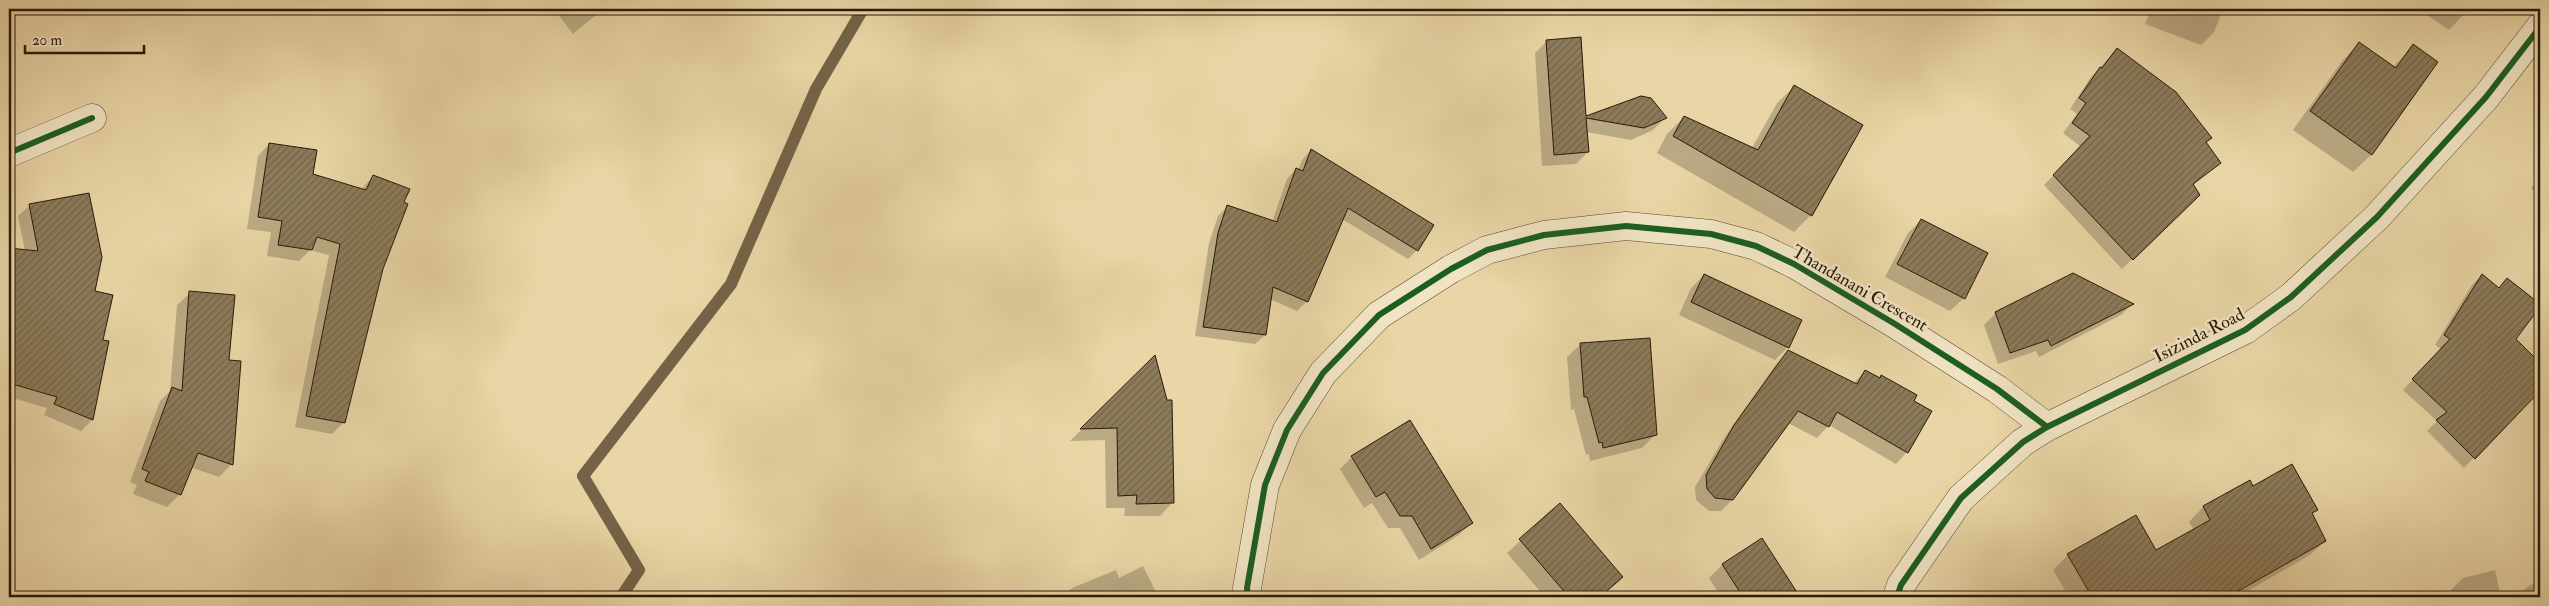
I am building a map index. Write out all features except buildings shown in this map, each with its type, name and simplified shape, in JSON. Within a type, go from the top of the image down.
[{"type":"street","name":"Isizinda Road","points":[[1896,597],[1902,585],[1961,498],[2023,442],[2047,427],[2245,330],[2291,296],[2377,217],[2486,97],[2540,27]]},
{"type":"street","points":[[9,153],[92,118]]},
{"type":"street","name":"Thandanani Crescent","points":[[1248,597],[1247,588],[1265,485],[1287,430],[1323,373],[1379,315],[1451,269],[1487,250],[1544,235],[1626,226],[1711,234],[1756,246],[1794,264],[1895,324],[1997,389],[2047,427]]},
{"type":"waterway","points":[[621,597],[639,570],[583,476],[731,284],[816,89],[863,9]]},
{"type":"cycle path","points":[[1897,597],[1901,585],[1961,498],[2023,442],[2047,427],[2245,330],[2291,297],[2377,217],[2486,97],[2540,27]]},
{"type":"cycle path","points":[[9,153],[92,118]]},
{"type":"cycle path","points":[[1248,597],[1247,588],[1265,485],[1287,430],[1323,373],[1379,315],[1451,269],[1487,250],[1544,235],[1626,226],[1711,234],[1756,246],[1794,264],[1895,324],[1997,389],[2047,427]]}]
